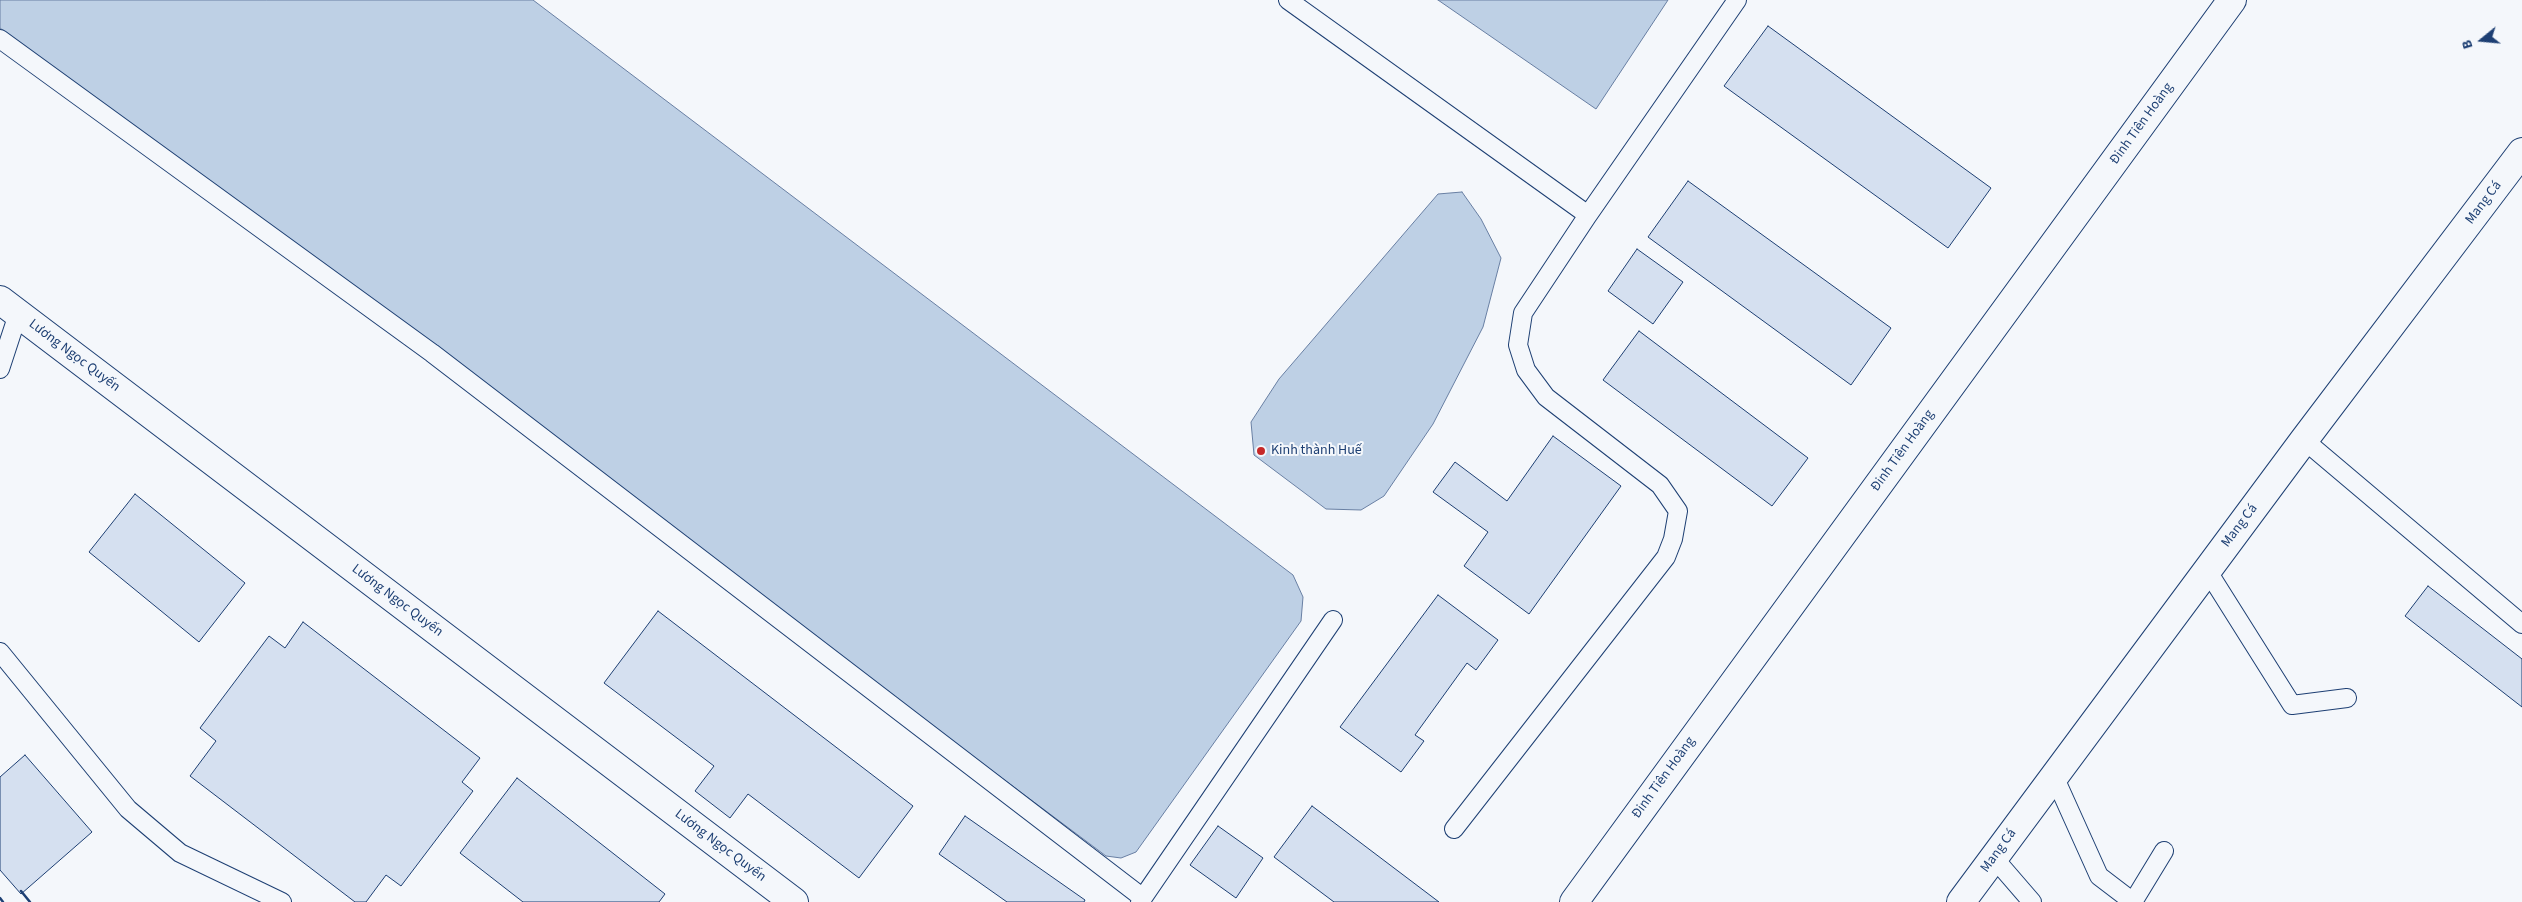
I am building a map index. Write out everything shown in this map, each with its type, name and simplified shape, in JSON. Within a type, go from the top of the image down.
[{"type":"street","name":"Đinh Tiên Hoàng","points":[[1574,902],[2232,0]]},
{"type":"street","name":"Mang Cá","points":[[1961,902],[2304,440],[2522,152]]},
{"type":"street","name":"Lương Ngọc Quyến","points":[[9,307],[794,902]]},
{"type":"lane","points":[[1288,0],[1588,215]]},
{"type":"lane","points":[[1454,829],[1666,557],[1673,539],[1678,511],[1660,485],[1546,398],[1526,370],[1518,345],[1523,313],[1588,215],[1737,0]]},
{"type":"lane","points":[[0,39],[432,353],[1142,900],[1333,620]]},
{"type":"lane","points":[[0,369],[9,307]]},
{"type":"lane","points":[[2304,440],[2522,624]]},
{"type":"lane","points":[[2207,570],[2292,705],[2347,698]]},
{"type":"lane","points":[[0,652],[128,809],[180,853],[282,902]]},
{"type":"lane","points":[[2054,776],[2099,876],[2133,902],[2164,851]]},
{"type":"lane","points":[[1994,858],[2032,902]]},
{"type":"water","points":[[0,0],[533,0],[1293,575],[1303,597],[1301,621],[1136,852],[1121,858],[1106,856],[0,28]]},
{"type":"water","points":[[1438,0],[1668,0],[1596,109]]},
{"type":"water","points":[[1462,192],[1481,219],[1501,258],[1483,327],[1433,424],[1384,496],[1361,510],[1326,509],[1254,455],[1251,422],[1279,379],[1438,194]]},
{"type":"building","points":[[1768,26],[1991,188],[1948,248],[1724,86]]},
{"type":"building","points":[[1688,181],[1891,328],[1851,385],[1648,237]]},
{"type":"building","points":[[1637,249],[1683,282],[1653,324],[1608,291]]},
{"type":"building","points":[[1639,331],[1808,458],[1772,506],[1603,380]]},
{"type":"building","points":[[1553,436],[1621,486],[1529,614],[1464,566],[1488,532],[1433,492],[1455,462],[1507,501]]},
{"type":"building","points":[[135,494],[245,583],[199,642],[89,552]]},
{"type":"building","points":[[2428,586],[2522,659],[2522,707],[2405,616]]},
{"type":"building","points":[[1438,595],[1498,640],[1476,670],[1467,663],[1415,735],[1424,741],[1401,772],[1340,727]]},
{"type":"building","points":[[658,611],[913,806],[859,878],[748,794],[730,818],[695,791],[714,766],[604,683]]},
{"type":"building","points":[[303,622],[480,758],[462,782],[473,791],[401,886],[386,875],[366,902],[355,902],[190,776],[216,741],[200,728],[269,636],[285,648]]},
{"type":"building","points":[[25,755],[92,832],[21,894],[0,870],[0,777]]},
{"type":"building","points":[[517,778],[665,894],[659,902],[523,902],[460,853]]},
{"type":"building","points":[[1312,806],[1439,902],[1334,902],[1274,857]]},
{"type":"building","points":[[965,816],[1085,900],[1084,902],[1007,902],[939,854]]},
{"type":"building","points":[[1218,826],[1263,858],[1236,898],[1190,865]]},
{"type":"wall","points":[[21,891],[30,902]]},
{"type":"wall","points":[[0,898],[3,902]]},
{"type":"place","name":"Kinh thành Huế","points":[[1261,451]]}]
